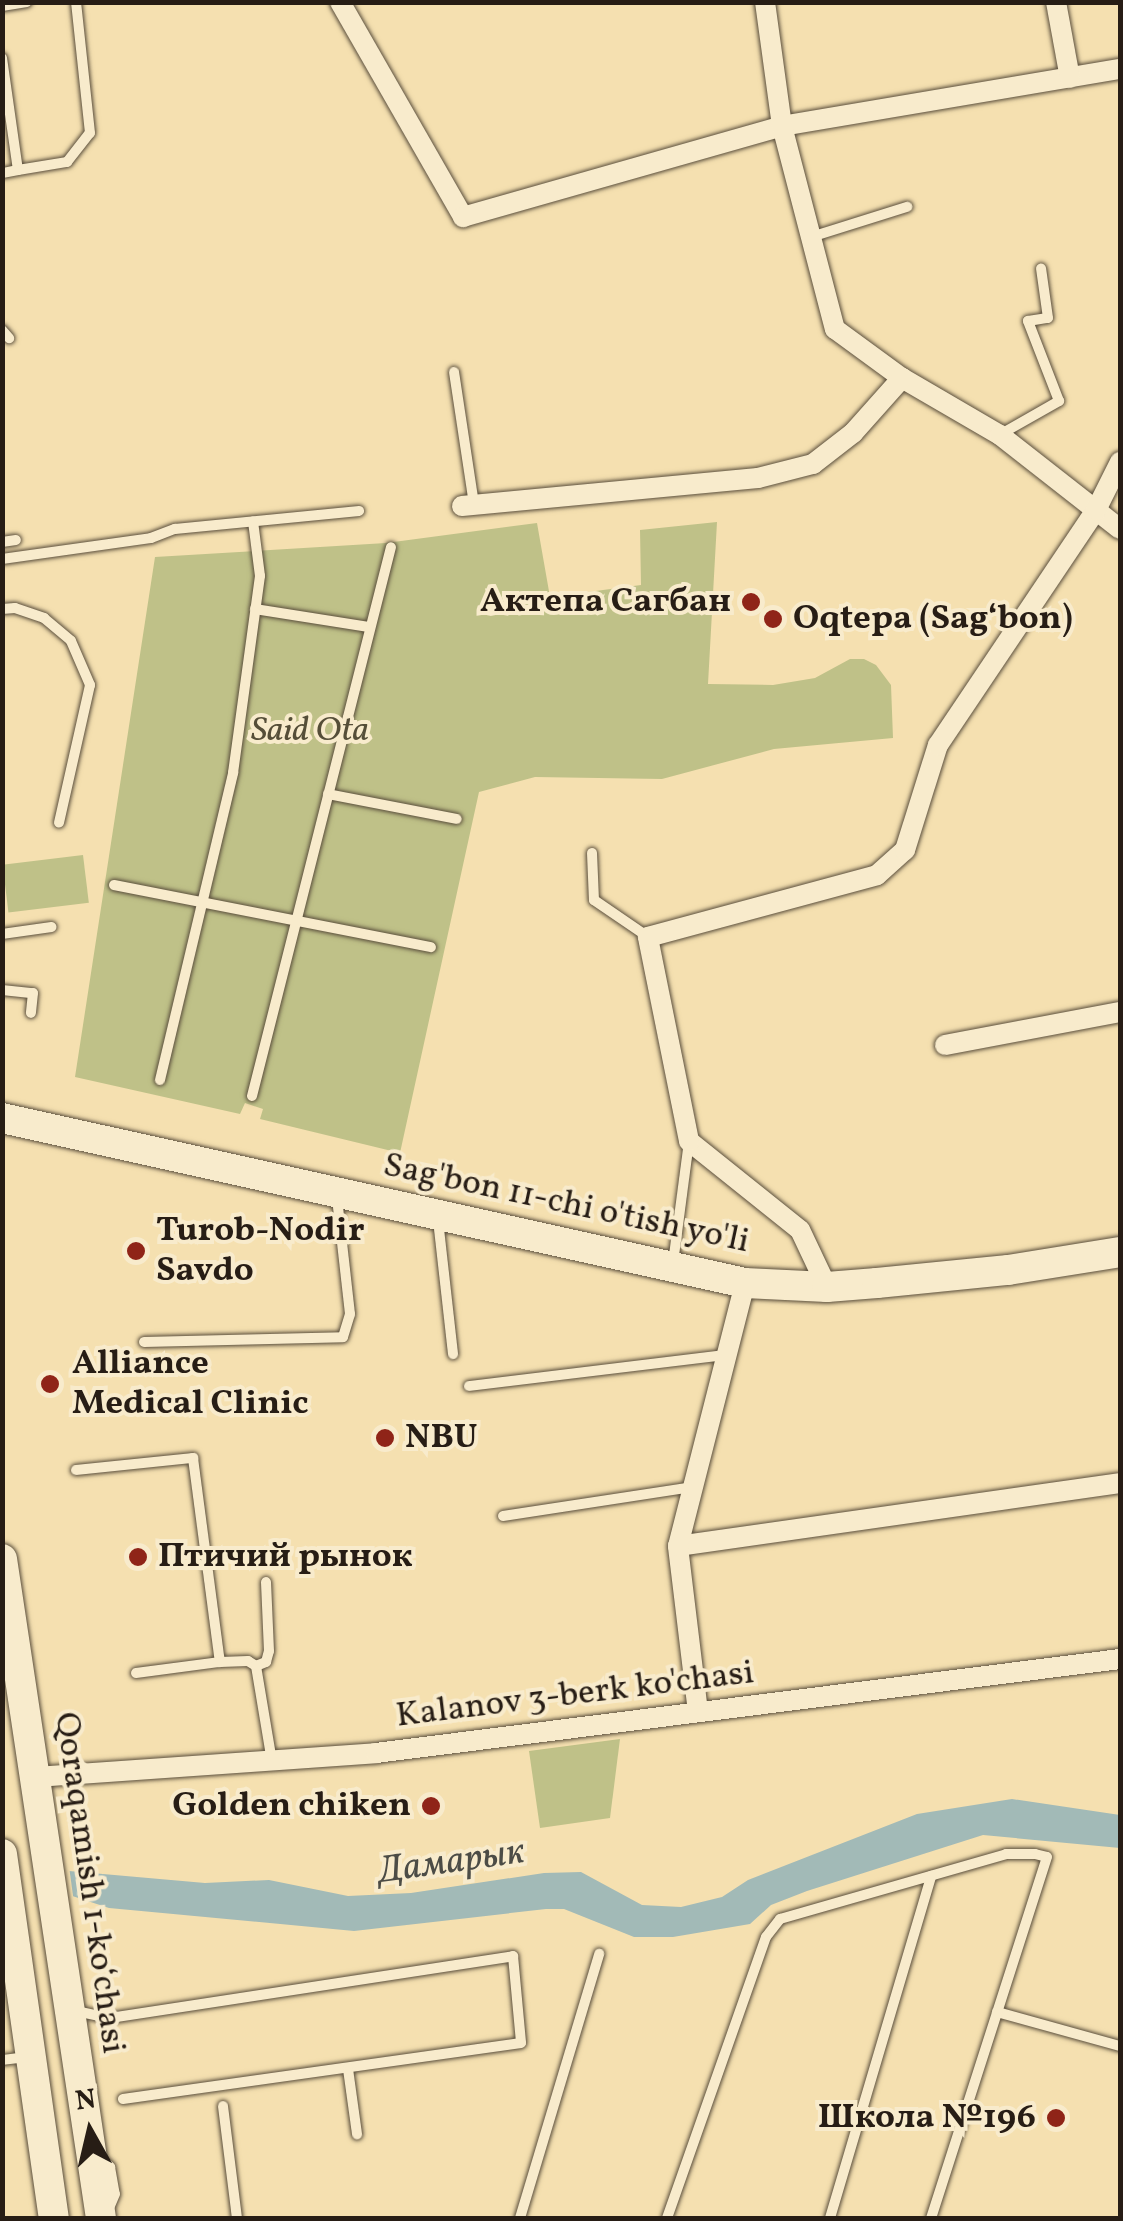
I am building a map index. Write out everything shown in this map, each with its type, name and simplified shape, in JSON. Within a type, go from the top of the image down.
[{"type":"main road","name":"Sag'bon 11-chi o'tish yo'li","points":[[2,1118],[746,1284],[827,1287],[1008,1270],[1120,1252]]},
{"type":"main road","name":"Qoraqamish 1-koʻchasi","points":[[2,1558],[103,2218]]},
{"type":"main road","points":[[2,1854],[17,2058],[54,2218]]},
{"type":"street","points":[[340,2],[463,217],[782,126],[1120,69]]},
{"type":"street","points":[[765,2],[782,126],[836,329],[902,378],[1000,435],[1120,529]]},
{"type":"street","points":[[1056,2],[1070,78]]},
{"type":"street","points":[[468,505],[758,478],[813,464],[854,433],[902,378]]},
{"type":"street","points":[[827,1287],[800,1230],[689,1141],[648,937],[878,874],[904,850],[938,745],[1096,510],[1120,462]]},
{"type":"street","points":[[946,1044],[1120,1012]]},
{"type":"street","points":[[698,1712],[678,1546],[746,1284]]},
{"type":"street","points":[[678,1546],[1120,1483]]},
{"type":"street","name":"Kalanov 3-berk ko'chasi","points":[[35,1778],[272,1763],[1120,1659]]},
{"type":"lane","points":[[2,6],[28,2]]},
{"type":"lane","points":[[2,173],[67,162],[90,133],[76,2]]},
{"type":"lane","points":[[2,58],[18,170]]},
{"type":"lane","points":[[811,236],[908,208]]},
{"type":"lane","points":[[1000,435],[1060,400],[1028,321],[1048,318],[1041,268]]},
{"type":"lane","points":[[454,372],[468,505]]},
{"type":"lane","points":[[2,559],[151,538],[175,529],[359,510]]},
{"type":"lane","points":[[160,1080],[206,903],[233,773],[260,576],[253,521]]},
{"type":"lane","points":[[2,542],[16,540]]},
{"type":"lane","points":[[252,1096],[391,547]]},
{"type":"lane","points":[[2,609],[15,608],[44,618],[71,641],[90,685],[59,823]]},
{"type":"lane","points":[[256,609],[370,627]]},
{"type":"lane","points":[[328,794],[457,820]]},
{"type":"lane","points":[[592,853],[594,900],[648,937]]},
{"type":"lane","points":[[114,885],[431,948]]},
{"type":"lane","points":[[2,934],[52,927]]},
{"type":"lane","points":[[2,990],[33,993],[31,1013]]},
{"type":"lane","points":[[673,1269],[689,1141]]},
{"type":"lane","points":[[144,1342],[343,1337],[350,1314],[336,1192]]},
{"type":"lane","points":[[438,1214],[453,1354]]},
{"type":"lane","points":[[468,1386],[726,1355]]},
{"type":"lane","points":[[76,1470],[194,1458],[220,1662]]},
{"type":"lane","points":[[503,1516],[692,1487]]},
{"type":"lane","points":[[136,1674],[220,1662],[248,1662],[256,1666],[266,1662],[266,1582]]},
{"type":"lane","points":[[256,1666],[272,1763]]},
{"type":"lane","points":[[667,2218],[766,1937],[780,1919],[1006,1854],[1047,1857],[931,2218]]},
{"type":"lane","points":[[830,2218],[931,1876]]},
{"type":"lane","points":[[520,2218],[599,1954]]},
{"type":"lane","points":[[70,2010],[110,2018],[514,1956],[521,2043],[123,2098]]},
{"type":"lane","points":[[997,2012],[1120,2046]]},
{"type":"lane","points":[[348,2069],[357,2134]]},
{"type":"lane","points":[[223,2106],[236,2218]]},
{"type":"green space","name":"Said Ota","points":[[717,522],[708,684],[773,685],[815,678],[850,659],[864,659],[876,665],[891,685],[893,738],[774,749],[662,779],[535,777],[479,792],[400,1153],[260,1119],[263,1109],[245,1103],[240,1114],[75,1077],[155,557],[386,543],[537,523],[550,597],[641,585],[640,530]]},
{"type":"green space","points":[[83,855],[89,903],[8,913],[3,865]]},
{"type":"green space","points":[[620,1739],[610,1818],[540,1828],[529,1751]]},
{"type":"water","points":[[1012,1799],[1120,1815],[1120,1848],[983,1835],[807,1891],[771,1905],[750,1924],[673,1937],[634,1937],[564,1909],[354,1931],[109,1908],[2,1873],[69,1871],[205,1883],[269,1880],[348,1896],[411,1893],[544,1873],[581,1872],[642,1905],[681,1907],[722,1897],[748,1880],[917,1814]]},
{"type":"pier","points":[[69,1866],[74,1903],[2,1910],[2,1868]]},
{"type":"place","name":"Актепа Сагбан","points":[[751,602]]},
{"type":"place","name":"Oqtepa (Sagʻbon)","points":[[773,619]]},
{"type":"place","name":"Turob-Nodir Savdo","points":[[136,1251]]},
{"type":"place","name":"Alliance Medical Clinic","points":[[50,1384]]},
{"type":"place","name":"NBU","points":[[385,1438]]},
{"type":"place","name":"Птичий рынок","points":[[138,1557]]},
{"type":"place","name":"Golden chiken","points":[[431,1806]]},
{"type":"place","name":"Школа №196","points":[[1056,2118]]},
{"type":"water label","name":"Дамарык","points":[[451,1863]]}]
